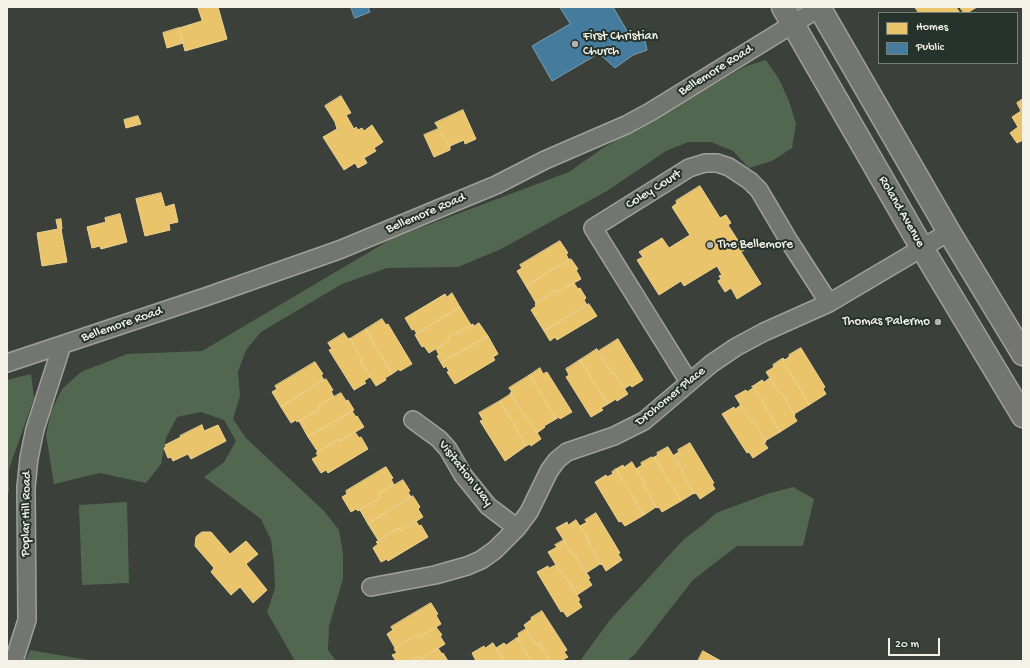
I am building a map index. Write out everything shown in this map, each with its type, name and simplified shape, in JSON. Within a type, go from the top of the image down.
[{"type":"street","name":"Bellemore Road","points":[[7,363],[339,250],[496,185],[545,160],[626,125],[650,112],[788,16],[819,7]]},
{"type":"street","points":[[819,7],[1023,354]]},
{"type":"street","name":"Roland Avenue","points":[[788,16],[922,248],[1023,416]]},
{"type":"street","name":"Coley Court","points":[[689,382],[594,228],[689,168],[705,163],[717,163],[729,167],[750,180],[758,190],[829,303]]},
{"type":"street","name":"Drohomer Place","points":[[371,587],[435,575],[467,566],[481,560],[495,550],[517,528],[529,512],[549,471],[557,460],[567,452],[614,436],[644,421],[711,364],[741,344],[829,303],[950,232]]},
{"type":"street","name":"Poplar Hill Road","points":[[14,661],[27,620],[26,487],[29,458],[36,429],[62,345]]},
{"type":"street","name":"Visitation Way","points":[[413,420],[439,439],[448,449],[463,475],[488,506],[517,528]]},
{"type":"green space","points":[[766,60],[779,79],[789,101],[796,124],[792,148],[772,161],[749,168],[733,151],[711,142],[688,142],[666,151],[607,191],[501,249],[458,267],[387,268],[342,284],[261,332],[246,350],[238,372],[240,396],[233,419],[246,438],[324,511],[339,530],[343,554],[343,579],[329,626],[328,650],[336,661],[295,661],[267,612],[275,588],[274,564],[271,540],[261,519],[204,477],[224,462],[236,441],[224,420],[201,412],[177,417],[166,438],[161,464],[146,483],[100,473],[54,484],[46,435],[51,412],[62,389],[81,372],[127,354],[202,351],[393,238],[569,172],[603,148],[746,66]]},
{"type":"green space","points":[[31,374],[34,398],[9,469],[9,493],[7,493],[7,380]]},
{"type":"green space","points":[[793,487],[814,499],[803,546],[737,546],[693,580],[635,654],[627,661],[580,661],[609,621],[684,539],[716,513],[767,494]]},
{"type":"green space","points":[[127,502],[129,583],[82,585],[79,505]]},
{"type":"green space","points":[[30,650],[94,661],[25,661]]},
{"type":"building: Homes","points":[[198,7],[218,7],[227,39],[185,51],[179,28],[202,21]]},
{"type":"building: Homes","points":[[915,7],[956,7],[959,12],[918,12]]},
{"type":"building: Homes","points":[[960,7],[977,7],[969,12],[963,12]]},
{"type":"building: Homes","points":[[179,28],[183,43],[167,48],[163,33]]},
{"type":"building: Homes","points":[[341,96],[351,113],[346,115],[354,129],[356,127],[358,130],[362,128],[364,131],[372,125],[383,142],[374,148],[376,151],[364,158],[367,163],[358,168],[355,163],[344,170],[323,137],[337,129],[335,122],[325,106]]},
{"type":"building: Homes","points":[[1023,99],[1023,140],[1017,143],[1010,133],[1018,127],[1012,117],[1021,111],[1017,103]]},
{"type":"building: Homes","points":[[463,110],[476,139],[465,144],[464,140],[450,146],[435,123]]},
{"type":"building: Homes","points":[[138,116],[141,124],[126,128],[124,120]]},
{"type":"building: Homes","points":[[438,129],[450,146],[450,150],[434,157],[424,135]]},
{"type":"building: Homes","name":"The Bellemore","points":[[700,186],[720,218],[726,215],[731,223],[728,225],[739,242],[742,240],[747,248],[741,252],[761,284],[737,299],[731,288],[725,292],[718,281],[721,279],[719,276],[722,275],[717,266],[684,286],[681,281],[659,295],[637,260],[643,257],[639,252],[662,238],[669,248],[690,235],[672,207],[677,203],[676,201]]},
{"type":"building: Homes","points":[[161,193],[165,207],[174,204],[178,222],[169,224],[170,230],[145,236],[136,199]]},
{"type":"building: Homes","points":[[120,214],[127,242],[101,249],[100,246],[92,248],[87,227],[106,222],[105,218]]},
{"type":"building: Homes","points":[[61,219],[61,229],[67,262],[42,266],[37,233],[58,229],[56,220]]},
{"type":"building: Homes","points":[[560,241],[568,253],[566,254],[569,260],[526,286],[517,271],[522,268],[520,265]]},
{"type":"building: Homes","points":[[571,259],[578,269],[576,270],[581,279],[558,292],[557,290],[536,303],[526,286]]},
{"type":"building: Homes","points":[[574,283],[578,289],[580,288],[586,298],[584,300],[587,305],[544,331],[531,310],[536,306],[535,304],[557,290],[558,292]]},
{"type":"building: Homes","points":[[452,293],[460,307],[417,334],[414,329],[412,330],[405,318],[445,294],[447,297]]},
{"type":"building: Homes","points":[[589,304],[597,316],[557,340],[555,337],[550,341],[544,331]]},
{"type":"building: Homes","points":[[460,307],[471,325],[449,337],[450,340],[429,353],[424,346],[422,347],[415,335]]},
{"type":"building: Homes","points":[[382,319],[386,325],[388,324],[412,364],[400,371],[399,369],[392,374],[366,329]]},
{"type":"building: Homes","points":[[479,323],[488,336],[441,363],[437,356],[439,355],[436,349],[450,340],[449,337],[473,324],[474,326]]},
{"type":"building: Homes","points":[[366,329],[392,374],[376,386],[360,361],[362,360],[350,339]]},
{"type":"building: Homes","points":[[344,333],[348,339],[350,338],[362,360],[360,361],[370,377],[364,381],[366,383],[354,390],[329,350],[332,349],[328,343]]},
{"type":"building: Homes","points":[[488,336],[498,354],[493,357],[495,360],[455,384],[447,372],[449,371],[446,366],[444,368],[441,363]]},
{"type":"building: Homes","points":[[618,339],[643,380],[632,387],[630,385],[624,389],[614,373],[612,374],[599,351]]},
{"type":"building: Homes","points":[[801,348],[825,387],[823,389],[826,394],[809,405],[782,359],[783,358],[785,360],[790,356],[789,355]]},
{"type":"building: Homes","points":[[597,349],[612,374],[614,373],[628,394],[617,401],[616,399],[608,404],[580,360]]},
{"type":"building: Homes","points":[[782,359],[809,405],[794,414],[782,393],[780,394],[766,372]]},
{"type":"building: Homes","points":[[580,360],[608,404],[601,408],[603,410],[591,417],[566,377],[569,375],[566,369]]},
{"type":"building: Homes","points":[[315,362],[323,374],[321,375],[324,380],[281,407],[272,392],[277,389],[275,386]]},
{"type":"building: Homes","points":[[540,368],[543,374],[547,372],[572,412],[560,419],[559,417],[556,419],[530,375]]},
{"type":"building: Homes","points":[[530,375],[556,419],[544,426],[545,427],[537,433],[528,418],[526,419],[510,393],[512,392],[509,388]]},
{"type":"building: Homes","points":[[770,378],[780,394],[782,393],[797,421],[780,432],[753,386],[762,380],[764,382]]},
{"type":"building: Homes","points":[[326,379],[333,390],[331,391],[334,397],[318,406],[320,409],[297,422],[296,420],[291,423],[281,407]]},
{"type":"building: Homes","points":[[752,386],[780,432],[765,441],[753,420],[751,422],[735,396],[746,390],[747,392],[753,388]]},
{"type":"building: Homes","points":[[341,393],[346,401],[348,400],[354,410],[308,437],[299,421],[320,409],[318,406]]},
{"type":"building: Homes","points":[[511,394],[526,419],[528,418],[541,439],[531,446],[530,444],[526,446],[500,401]]},
{"type":"building: Homes","points":[[500,401],[526,446],[505,461],[480,421],[483,420],[479,413]]},
{"type":"building: Homes","points":[[741,405],[751,422],[753,420],[768,448],[753,458],[749,452],[747,453],[722,414]]},
{"type":"building: Homes","points":[[352,411],[364,427],[340,441],[339,439],[318,452],[308,437]]},
{"type":"building: Homes","points":[[202,425],[204,431],[218,425],[226,441],[191,459],[188,454],[173,461],[171,457],[168,458],[164,448],[166,447],[165,445]]},
{"type":"building: Homes","points":[[355,432],[359,438],[361,437],[368,449],[328,473],[326,470],[321,473],[312,459],[318,456],[316,453],[339,439],[340,441]]},
{"type":"building: Homes","points":[[690,443],[714,483],[712,484],[715,489],[700,499],[696,493],[694,494],[681,472],[683,471],[674,455],[679,452],[678,450]]},
{"type":"building: Homes","points":[[668,447],[683,471],[681,472],[694,493],[681,501],[654,457],[658,455],[657,453]]},
{"type":"building: Homes","points":[[654,457],[681,501],[662,512],[659,507],[657,508],[643,485],[645,484],[636,469],[642,465],[641,463]]},
{"type":"building: Homes","points":[[632,462],[656,507],[644,515],[616,469],[623,465],[624,467]]},
{"type":"building: Homes","points":[[386,467],[393,478],[391,479],[394,485],[379,494],[380,498],[358,511],[356,509],[351,512],[342,497],[347,494],[346,491]]},
{"type":"building: Homes","points":[[616,469],[644,515],[625,526],[621,521],[619,522],[595,482],[606,475],[607,477],[613,474],[612,472]]},
{"type":"building: Homes","points":[[403,480],[410,491],[408,492],[411,497],[368,524],[360,510],[380,498],[379,494]]},
{"type":"building: Homes","points":[[413,496],[420,507],[418,509],[423,517],[401,531],[399,528],[378,540],[368,524]]},
{"type":"building: Homes","points":[[596,513],[620,553],[618,554],[622,560],[606,571],[588,543],[590,542],[580,526],[587,522],[585,520]]},
{"type":"building: Homes","points":[[576,520],[590,542],[588,543],[600,564],[586,573],[556,528],[567,522],[568,525]]},
{"type":"building: Homes","points":[[416,521],[419,526],[421,525],[428,537],[388,561],[387,559],[381,562],[373,548],[378,544],[376,542],[399,528],[401,531]]},
{"type":"building: Homes","points":[[202,532],[211,532],[230,554],[246,541],[258,554],[246,564],[267,590],[253,603],[240,587],[231,595],[211,572],[214,568],[195,546],[196,537]]},
{"type":"building: Homes","points":[[564,540],[590,578],[588,579],[592,585],[577,595],[566,577],[564,578],[548,552],[557,547],[555,545]]},
{"type":"building: Homes","points":[[556,565],[564,578],[566,577],[580,600],[578,601],[582,607],[567,617],[563,611],[561,612],[537,572],[548,566],[549,568]]},
{"type":"building: Homes","points":[[431,603],[438,614],[436,615],[441,624],[419,637],[417,635],[395,648],[387,634],[393,630],[391,627]]},
{"type":"building: Homes","points":[[542,611],[567,650],[564,652],[568,657],[561,661],[550,661],[539,643],[536,645],[524,625],[532,619],[531,618]]},
{"type":"building: Homes","points":[[436,627],[442,635],[440,636],[445,644],[421,659],[419,656],[411,661],[396,661],[392,655],[397,653],[394,649],[417,635],[419,637]]},
{"type":"building: Homes","points":[[526,629],[536,645],[539,643],[550,661],[531,661],[517,638],[519,637],[518,634]]},
{"type":"building: Homes","points":[[517,638],[531,661],[504,661],[496,648],[504,643],[506,645]]},
{"type":"building: Homes","points":[[493,643],[504,661],[476,661],[472,653]]},
{"type":"building: Homes","points":[[438,648],[448,661],[411,661],[419,656],[421,659]]},
{"type":"building: Homes","points":[[703,651],[721,661],[698,661]]},
{"type":"building: Public","points":[[351,7],[368,7],[370,12],[355,18]]},
{"type":"building: Public","name":"First Christian Church","points":[[560,7],[613,7],[630,36],[643,32],[647,50],[633,55],[615,68],[601,55],[615,44],[552,81],[532,46],[570,24]]},
{"type":"place","name":"First Christian Church","points":[[575,44]]},
{"type":"place","name":"The Bellemore","points":[[710,245]]},
{"type":"place","name":"Thomas Palermo","points":[[938,322]]}]
